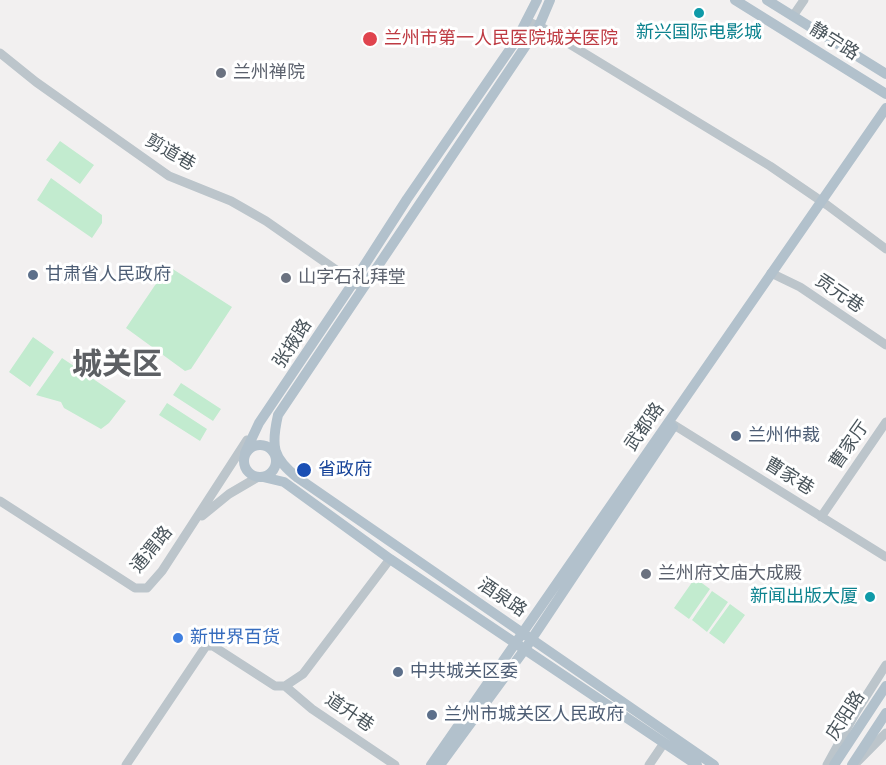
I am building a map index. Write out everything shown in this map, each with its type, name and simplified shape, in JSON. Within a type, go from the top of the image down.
[{"type":"main road","points":[[275,454],[268,447],[258,444],[253,446],[245,453],[243,462],[246,470],[260,477],[274,469],[275,454],[275,428],[278,415],[358,285],[407,199],[517,39],[537,0]]},
{"type":"main road","points":[[358,285],[539,26],[550,0]]},
{"type":"main road","name":"静宁路","points":[[735,0],[886,94]]},
{"type":"main road","name":"静宁路","points":[[767,0],[886,74]]},
{"type":"main road","name":"武都路","points":[[528,635],[824,203],[886,108]]},
{"type":"main road","name":"武都路","points":[[824,203],[886,120]]},
{"type":"main road","name":"武都路","points":[[430,765],[528,635],[674,425],[774,275]]},
{"type":"main road","name":"张掖路","points":[[245,453],[259,423],[358,285]]},
{"type":"main road","name":"酒泉路","points":[[275,454],[285,468],[298,478],[714,765]]},
{"type":"main road","name":"酒泉路","points":[[260,477],[284,482],[390,559],[697,765]]},
{"type":"main road","name":"武都路","points":[[440,765],[520,646]]},
{"type":"main road","name":"庆阳路","points":[[834,765],[886,686]]},
{"type":"main road","name":"庆阳路","points":[[853,765],[886,713]]},
{"type":"main road","points":[[827,765],[850,741]]},
{"type":"street","points":[[794,16],[804,0]]},
{"type":"street","points":[[526,21],[539,26],[770,166],[886,249]]},
{"type":"street","name":"剪道巷","points":[[0,53],[36,82],[169,176],[213,193],[266,221],[358,285]]},
{"type":"street","name":"贡元巷","points":[[774,275],[800,287],[886,345]]},
{"type":"street","name":"曹家厅","points":[[821,517],[886,422]]},
{"type":"street","name":"通渭路","points":[[0,501],[135,588],[147,588],[162,571],[259,423]]},
{"type":"street","name":"曹家巷","points":[[674,425],[886,557]]},
{"type":"street","points":[[225,474],[245,453]]},
{"type":"street","points":[[194,523],[222,499],[260,477]]},
{"type":"street","points":[[285,686],[303,674],[390,559]]},
{"type":"street","name":"道升巷","points":[[126,765],[206,646],[213,646],[275,686],[285,686],[312,709],[395,765]]},
{"type":"street","points":[[827,765],[856,712],[886,665]]},
{"type":"street","points":[[853,765],[886,733]]},
{"type":"street","points":[[650,765],[664,743]]},
{"type":"green space","points":[[60,141],[94,165],[80,184],[46,160]]},
{"type":"green space","points":[[51,178],[102,215],[102,223],[92,238],[37,200]]},
{"type":"green space","points":[[168,266],[232,307],[191,369],[185,371],[126,328]]},
{"type":"green space","points":[[33,337],[54,352],[30,387],[9,372]]},
{"type":"green space","points":[[62,358],[126,401],[109,423],[101,429],[64,408],[61,402],[36,395]]},
{"type":"green space","points":[[181,383],[221,409],[213,421],[173,395]]},
{"type":"green space","points":[[167,403],[207,429],[200,441],[159,415]]},
{"type":"green space","points":[[695,578],[710,589],[689,619],[674,608]]},
{"type":"green space","points":[[712,591],[728,602],[707,632],[692,620]]},
{"type":"green space","points":[[730,604],[745,615],[724,644],[709,633]]},
{"type":"place","name":"新兴国际电影城","points":[[699,13]]},
{"type":"place","name":"兰州市第一人民医院城关医院","points":[[370,39]]},
{"type":"place","name":"兰州禅院","points":[[221,73]]},
{"type":"place","name":"甘肃省人民政府","points":[[33,275]]},
{"type":"place","name":"山字石礼拜堂","points":[[286,278]]},
{"type":"place","name":"兰州仲裁","points":[[736,436]]},
{"type":"place","name":"省政府","points":[[304,470]]},
{"type":"place","name":"兰州府文庙大成殿","points":[[646,574]]},
{"type":"place","name":"新闻出版大厦","points":[[870,597]]},
{"type":"place","name":"新世界百货","points":[[178,638]]},
{"type":"place","name":"中共城关区委","points":[[398,672]]},
{"type":"place","name":"兰州市城关区人民政府","points":[[432,715]]},
{"type":"district","name":"城关区","points":[[117,366]]}]
